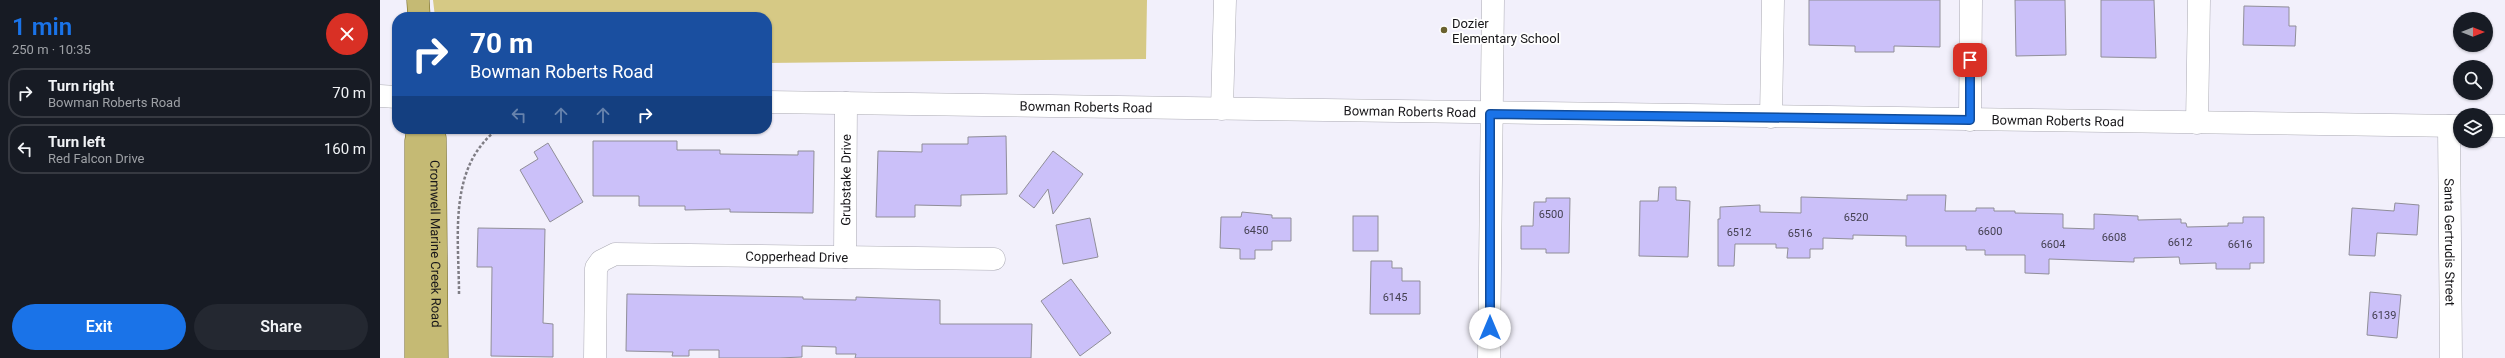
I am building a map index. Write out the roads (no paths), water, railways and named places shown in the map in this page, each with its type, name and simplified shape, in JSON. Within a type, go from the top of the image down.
[{"type":"main road","points":[[418,0],[419,12]]},
{"type":"main road","name":"Cromwell Marine Creek Road","points":[[416,358],[417,134]]},
{"type":"main road","name":"Cromwell Marine Creek Road","points":[[434,134],[437,358]]},
{"type":"street","points":[[1222,109],[1225,0]]},
{"type":"street","points":[[1490,358],[1490,114],[1493,0]]},
{"type":"street","points":[[1771,117],[1773,0]]},
{"type":"street","points":[[1970,120],[1971,0]]},
{"type":"street","points":[[2197,123],[2199,0]]},
{"type":"street","points":[[380,96],[392,97]]},
{"type":"street","name":"Bowman Roberts Road","points":[[772,102],[1490,114],[2453,126]]},
{"type":"street","name":"Grubstake Drive","points":[[845,257],[846,103]]},
{"type":"street","points":[[2493,126],[2505,126]]},
{"type":"street","name":"Santa Gertrudis Street","points":[[2451,358],[2455,148]]},
{"type":"street","name":"Copperhead Drive","points":[[595,358],[596,268],[601,261],[615,254],[994,259]]},
{"type":"place","name":"Dozier Elementary School","points":[[1444,30]]}]
